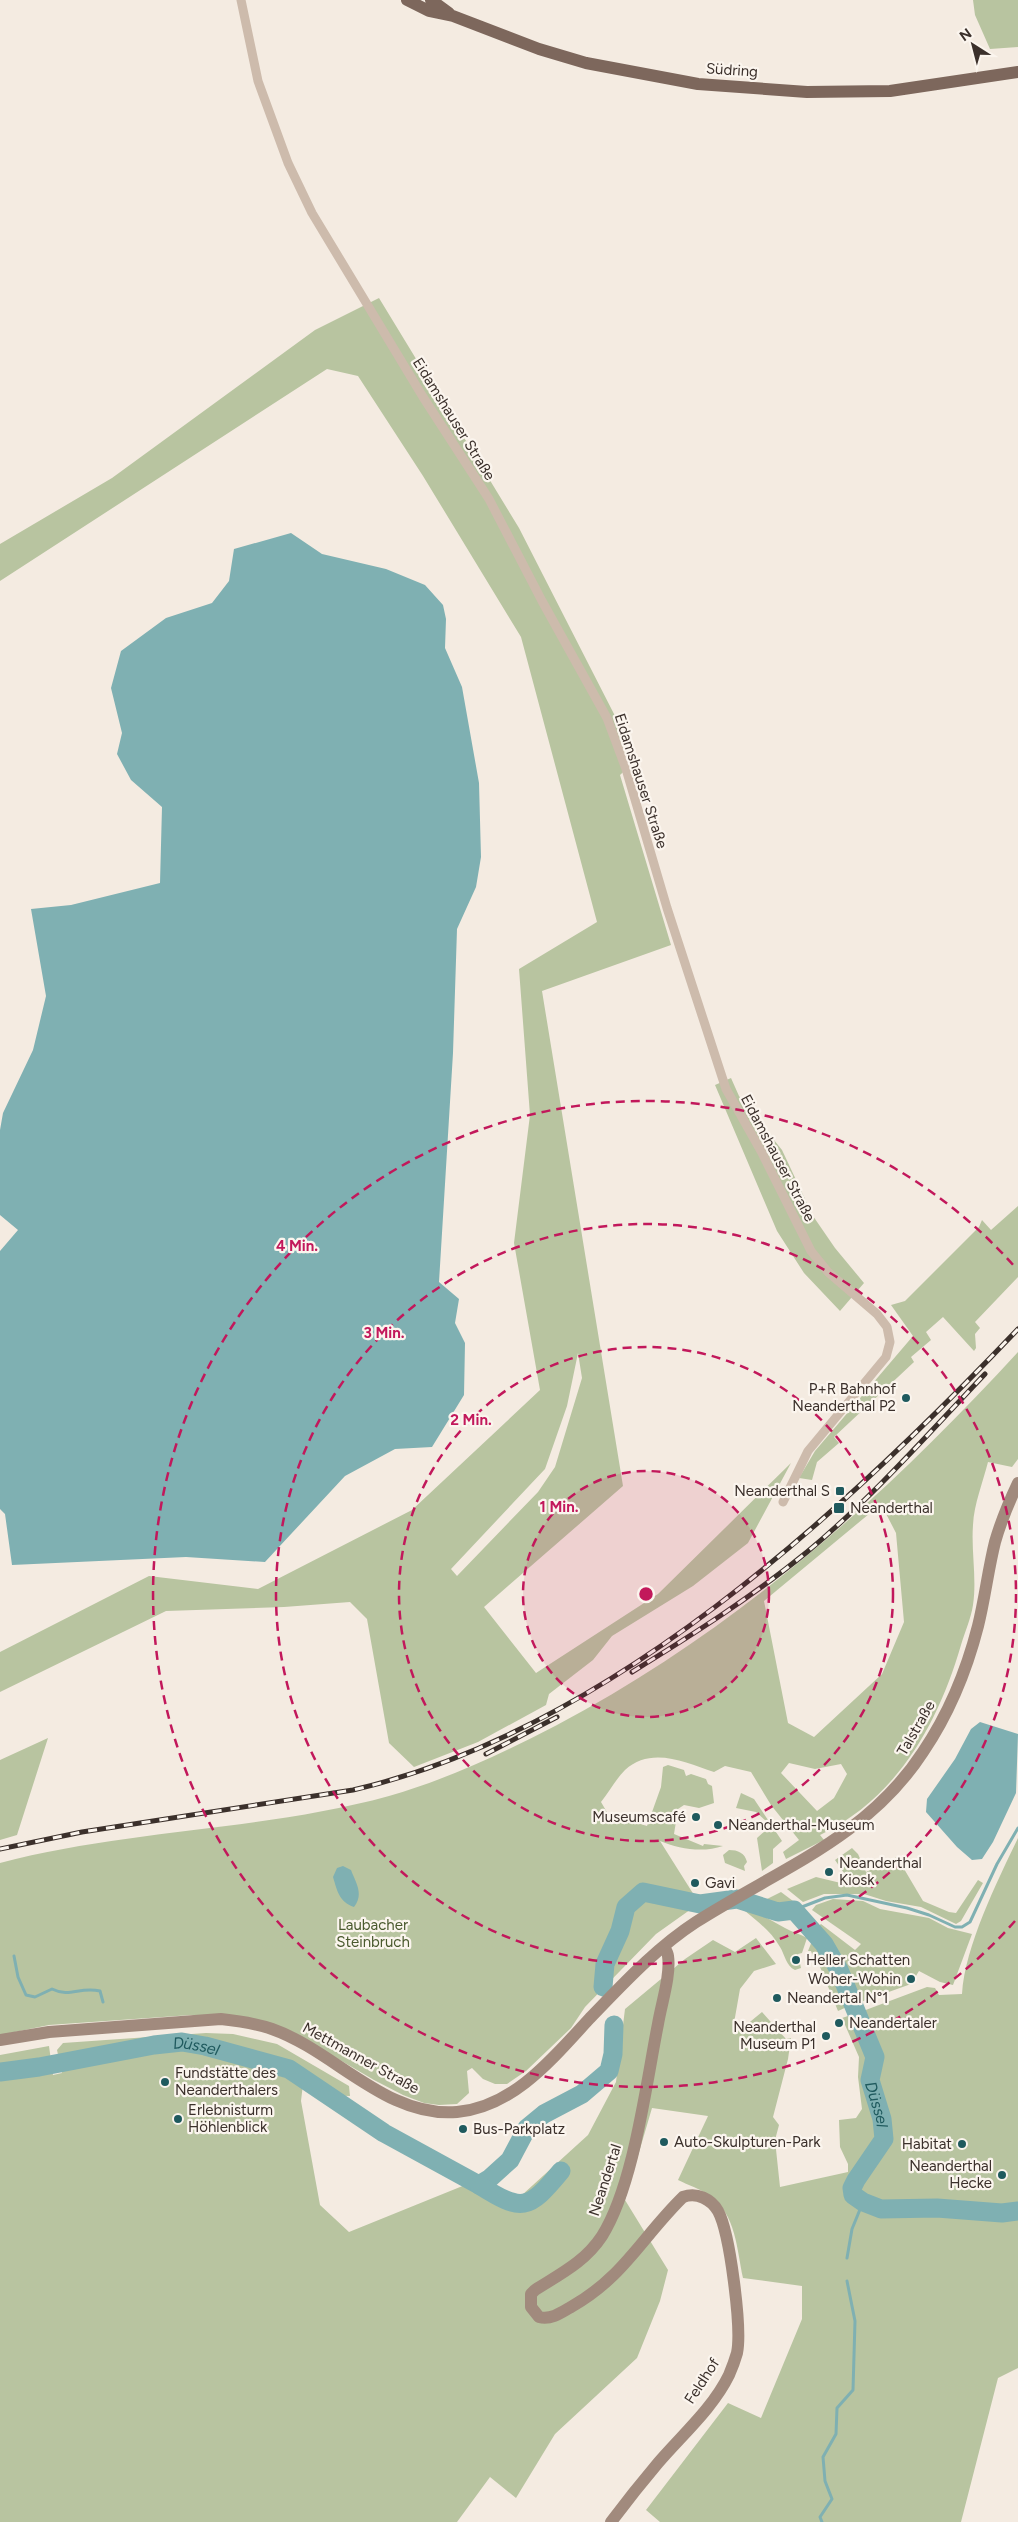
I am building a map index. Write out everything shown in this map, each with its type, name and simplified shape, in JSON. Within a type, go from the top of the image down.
[{"type":"main road","name":"Südring","points":[[406,0],[428,11],[453,16],[539,50],[586,64],[698,84],[808,92],[890,91],[1018,72]]},
{"type":"main road","name":"Südring","points":[[431,0],[453,16]]},
{"type":"main road","name":"Talstraße","points":[[727,1904],[804,1861],[846,1833],[874,1809],[900,1782],[925,1749],[947,1709],[972,1648],[995,1544],[1003,1518],[1018,1483]]},
{"type":"main road","name":"Mettmanner Straße","points":[[0,2040],[50,2032],[191,2020],[221,2019],[249,2022],[273,2029],[293,2038],[404,2104],[428,2111],[457,2112],[488,2105],[516,2090],[556,2054],[664,1946],[727,1904]]},
{"type":"main road","name":"Neandertal","points":[[664,1946],[668,1956],[663,1998],[633,2146],[617,2203],[608,2225],[590,2253],[531,2294],[532,2310],[539,2317],[551,2318],[596,2292],[628,2262],[683,2197],[696,2195],[710,2202]]},
{"type":"main road","name":"Feldhof","points":[[611,2522],[658,2463],[702,2413],[729,2375],[737,2353],[738,2328],[729,2254],[721,2217],[710,2202]]},
{"type":"street","name":"Eidamshauser Straße","points":[[242,0],[258,81],[288,163],[312,213],[424,398],[488,499],[607,718],[626,769],[667,908],[726,1089],[762,1151],[811,1251],[828,1272],[877,1314],[890,1335],[890,1350],[886,1357],[808,1450],[782,1502]]},
{"type":"green space","points":[[973,0],[1018,0],[1018,47],[990,49],[975,15]]},
{"type":"green space","points":[[379,298],[519,528],[637,759],[620,775],[671,945],[542,991],[623,1486],[484,1607],[536,1673],[658,1594],[791,1463],[748,1543],[693,1586],[612,1636],[593,1660],[549,1694],[546,1705],[478,1742],[414,1767],[389,1743],[367,1619],[350,1602],[284,1607],[166,1611],[0,1692],[0,1652],[149,1576],[258,1589],[412,1510],[540,1390],[514,1243],[530,1115],[519,969],[597,922],[521,637],[423,476],[358,376],[327,369],[0,581],[0,544],[112,478],[315,330]],"holes":[[[578,1353],[582,1378],[555,1467],[538,1492],[457,1576],[451,1569],[545,1469],[567,1406]]]},
{"type":"green space","points":[[731,1078],[739,1096],[782,1150],[813,1216],[835,1248],[864,1283],[840,1311],[804,1273],[777,1231],[715,1085]]},
{"type":"green space","points":[[1018,1206],[1018,1277],[975,1322],[980,1328],[975,1334],[976,1348],[974,1351],[943,1317],[926,1332],[931,1340],[911,1357],[914,1362],[834,1437],[839,1443],[817,1462],[812,1480],[799,1478],[815,1451],[913,1336],[891,1305],[905,1301],[979,1227],[982,1220],[991,1230]]},
{"type":"green space","name":"Laubacher Steinbruch","points":[[1018,1352],[1018,1459],[1012,1467],[988,1462],[974,1517],[974,1585],[971,1615],[940,1703],[927,1730],[911,1756],[871,1801],[847,1819],[820,1835],[824,1840],[786,1859],[783,1852],[799,1840],[771,1805],[751,1772],[725,1766],[714,1772],[692,1764],[657,1757],[635,1763],[625,1770],[601,1802],[608,1814],[647,1826],[661,1787],[663,1767],[668,1765],[684,1770],[686,1776],[691,1774],[706,1779],[708,1784],[712,1786],[714,1803],[699,1808],[684,1805],[678,1809],[674,1834],[703,1846],[704,1844],[723,1846],[699,1850],[660,1841],[694,1895],[694,1907],[656,1934],[585,2007],[571,2028],[526,2071],[507,2084],[495,2084],[483,2079],[472,2068],[467,2071],[469,2093],[457,2104],[439,2105],[424,2103],[403,2095],[374,2080],[299,2036],[191,2015],[49,2025],[0,2035],[0,1863],[97,1843],[244,1824],[341,1808],[411,1789],[496,1755],[557,1725],[623,1688],[746,1604],[860,1510],[966,1407]],"holes":[[[881,1504],[896,1533],[904,1622],[882,1674],[814,1737],[788,1723],[764,1601]],[[789,1763],[815,1769],[841,1764],[847,1774],[834,1798],[817,1811],[781,1773]]]},
{"type":"green space","points":[[48,1738],[17,1835],[0,1840],[0,1760]]},
{"type":"green space","points":[[741,1793],[754,1799],[782,1841],[773,1849],[773,1863],[762,1871],[757,1838],[766,1830],[766,1821],[756,1812],[736,1808]]},
{"type":"green space","points":[[1018,1838],[1018,2368],[998,2378],[961,2522],[660,2522],[646,2510],[728,2403],[761,2418],[802,2319],[802,2286],[743,2278],[734,2233],[725,2212],[719,2204],[699,2189],[678,2180],[708,2116],[652,2108],[625,2200],[668,2270],[660,2301],[637,2358],[555,2434],[516,2498],[490,2477],[457,2522],[0,2522],[0,2055],[49,2046],[53,2075],[62,2073],[57,2050],[63,2043],[206,2033],[233,2034],[277,2044],[349,2086],[350,2096],[321,2095],[303,2084],[301,2101],[320,2205],[349,2232],[465,2185],[511,2205],[588,2135],[616,2082],[625,2009],[685,1959],[713,1940],[735,1952],[756,1938],[776,1964],[754,1971],[740,1989],[734,2023],[745,2026],[762,2012],[786,2039],[791,2038],[788,2059],[773,2117],[779,2125],[775,2140],[780,2187],[848,2172],[848,2164],[840,2147],[839,2120],[856,2118],[862,2109],[858,2077],[859,2057],[842,2018],[851,2015],[857,2026],[867,2019],[863,2011],[927,1987],[935,1988],[939,1995],[962,1994],[964,1975],[983,1914]]},
{"type":"green space","points":[[852,1848],[858,1854],[866,1872],[897,1857],[923,1901],[949,1912],[956,1913],[978,1880],[983,1883],[961,1921],[956,1924],[921,1907],[886,1901],[864,1894],[824,1894],[803,1902],[787,1889],[816,1877],[849,1885],[844,1873],[835,1860]]},
{"type":"green space","points":[[729,1850],[738,1851],[745,1856],[747,1862],[744,1866],[745,1871],[725,1863],[723,1855]]},
{"type":"green space","points":[[781,1892],[797,1904],[784,1907],[761,1902]]},
{"type":"green space","points":[[833,1899],[863,1901],[880,1909],[929,1918],[948,1928],[972,1934],[953,1985],[940,1982],[919,1971],[911,1984],[858,2003],[835,1954],[815,1929],[821,1924],[855,1950],[861,1944],[812,1910],[816,1905]]},
{"type":"green space","points":[[745,1911],[761,1915],[807,1938],[802,1953],[798,1954],[801,1968],[795,1970],[790,1966],[773,1936]]},
{"type":"green space","points":[[812,1941],[825,1953],[849,2006],[838,2011],[818,1962],[815,1962],[811,1951],[808,1951]]},
{"type":"water","points":[[291,533],[322,554],[386,569],[425,585],[443,605],[446,619],[445,648],[462,687],[479,783],[481,857],[476,887],[457,929],[453,1053],[439,1282],[459,1299],[455,1323],[465,1343],[464,1395],[432,1447],[395,1449],[345,1476],[265,1562],[186,1557],[12,1565],[5,1514],[0,1509],[0,1251],[18,1230],[0,1215],[0,1130],[3,1113],[33,1050],[46,996],[31,909],[71,905],[160,883],[162,807],[131,780],[117,754],[122,733],[111,688],[121,651],[166,618],[212,603],[229,581],[234,549]]},
{"type":"water","points":[[980,1722],[1018,1734],[1016,1793],[993,1842],[982,1859],[972,1860],[957,1847],[926,1812],[927,1799],[955,1759],[971,1729]]},
{"type":"water","points":[[343,1866],[351,1870],[358,1889],[358,1898],[354,1907],[342,1899],[337,1891],[333,1877],[337,1868]]},
{"type":"waterway","points":[[794,1910],[825,1898],[847,1895],[907,1908],[929,1915],[955,1927],[962,1927],[970,1922],[997,1864],[1018,1828]]},
{"type":"waterway","name":"Düssel","points":[[603,1987],[605,1964],[620,1931],[626,1907],[643,1892],[700,1904],[737,1899],[778,1912],[794,1910],[824,1944],[839,1970],[875,2057],[870,2080],[882,2119],[884,2139],[856,2180],[852,2188],[853,2195],[863,2202],[881,2209],[937,2208],[1002,2213],[1018,2211]]},
{"type":"waterway","points":[[14,1956],[18,1977],[26,1995],[35,1997],[52,1989],[64,1992],[93,1990],[100,1991],[103,2002]]},
{"type":"waterway","name":"Düssel","points":[[0,2072],[39,2067],[154,2045],[182,2042],[205,2046],[289,2069],[384,2133],[479,2185],[489,2179],[510,2160],[527,2128],[544,2114],[582,2094],[609,2071],[613,2054],[614,2025]]},
{"type":"waterway","name":"Düssel","points":[[479,2185],[505,2200],[524,2203],[540,2194],[561,2171]]},
{"type":"waterway","points":[[847,2258],[852,2229],[863,2202]]},
{"type":"waterway","points":[[822,2522],[820,2517],[832,2499],[825,2481],[823,2457],[836,2434],[837,2408],[853,2390],[855,2321],[847,2281]]},
{"type":"railway","points":[[0,1849],[82,1832],[353,1790],[448,1761],[540,1719],[629,1667],[715,1607],[797,1541],[875,1471],[949,1400],[1018,1329]]},
{"type":"railway","points":[[632,1672],[743,1600],[807,1552],[877,1488],[985,1374]]},
{"type":"railway","points":[[486,1754],[557,1717]]},
{"type":"place","name":"P+R Bahnhof Neanderthal P2","points":[[906,1398]]},
{"type":"place","name":"Neanderthal S","points":[[840,1491]]},
{"type":"place","name":"Neanderthal","points":[[839,1508]]},
{"type":"place","name":"Museumscafé","points":[[696,1817]]},
{"type":"place","name":"Neanderthal-Museum","points":[[718,1825]]},
{"type":"place","name":"Neanderthal Kiosk","points":[[829,1872]]},
{"type":"place","name":"Gavi","points":[[695,1883]]},
{"type":"place","name":"Heller Schatten","points":[[796,1960]]},
{"type":"place","name":"Woher-Wohin","points":[[911,1979]]},
{"type":"place","name":"Neandertal N°1","points":[[777,1998]]},
{"type":"place","name":"Neandertaler","points":[[839,2023]]},
{"type":"place","name":"Neanderthal Museum P1","points":[[826,2036]]},
{"type":"place","name":"Fundstätte des Neanderthalers","points":[[165,2082]]},
{"type":"place","name":"Erlebnisturm Höhlenblick","points":[[178,2119]]},
{"type":"place","name":"Bus-Parkplatz","points":[[463,2129]]},
{"type":"place","name":"Auto-Skulpturen-Park","points":[[664,2142]]},
{"type":"place","name":"Habitat","points":[[962,2144]]},
{"type":"place","name":"Neanderthal Hecke","points":[[1002,2175]]}]
